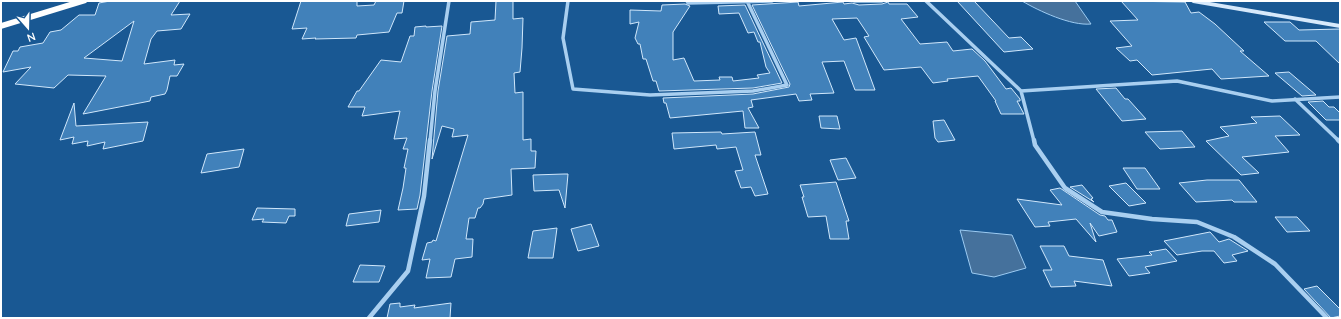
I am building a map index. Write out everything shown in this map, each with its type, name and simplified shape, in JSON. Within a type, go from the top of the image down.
[{"type":"highway","points":[[1,26],[83,1]]},
{"type":"street","points":[[369,318],[408,271],[424,196],[435,91],[449,1]]},
{"type":"street","points":[[568,1],[564,38],[573,89],[650,95],[753,91],[788,85],[748,1]]},
{"type":"street","points":[[687,1],[688,3],[772,1]]},
{"type":"street","points":[[854,1],[882,1]]},
{"type":"street","points":[[926,1],[1021,91],[1035,145],[1065,188],[1102,212],[1152,219],[1197,222],[1234,238],[1275,264],[1327,318]]},
{"type":"street","points":[[1193,1],[1340,26]]},
{"type":"street","points":[[1021,91],[1177,81],[1272,101],[1340,97]]},
{"type":"street","points":[[1295,99],[1340,142]]},
{"type":"water","points":[[1022,1],[1075,1],[1091,24],[1074,23],[1065,20],[1046,13]]},
{"type":"water","points":[[960,230],[1012,235],[1026,268],[994,277],[972,273]]},
{"type":"building","points":[[110,1],[180,1],[171,15],[190,14],[181,29],[157,31],[151,39],[144,64],[175,60],[174,65],[184,64],[177,76],[170,76],[165,94],[151,97],[150,101],[83,114],[106,76],[68,75],[54,88],[15,84],[31,67],[3,72],[13,51],[18,51],[20,47],[43,43],[50,32],[61,30],[79,15],[95,15],[99,3]],"holes":[[[134,21],[122,61],[84,58]]]},
{"type":"building","points":[[301,1],[357,1],[357,6],[374,5],[376,1],[404,1],[402,13],[397,13],[389,32],[357,35],[356,38],[302,39],[307,28],[292,29]]},
{"type":"building","points":[[496,1],[513,1],[513,19],[523,18],[520,72],[514,73],[515,93],[523,92],[523,140],[531,139],[531,151],[536,151],[535,168],[511,169],[512,195],[484,199],[483,204],[480,208],[478,208],[475,218],[469,218],[466,239],[473,239],[472,257],[455,259],[451,277],[426,278],[430,259],[422,260],[427,243],[432,242],[433,240],[436,241],[468,135],[452,137],[454,129],[442,126],[432,159],[438,91],[447,36],[470,34],[471,22],[495,20]]},
{"type":"building","points":[[957,1],[974,1],[1009,38],[1021,37],[1033,49],[1004,52]]},
{"type":"building","points":[[1121,1],[1185,2],[1191,13],[1199,12],[1215,24],[1244,51],[1240,51],[1269,76],[1221,79],[1212,69],[1152,75],[1137,60],[1130,61],[1116,48],[1132,46],[1110,21],[1138,20]]},
{"type":"building","points":[[798,2],[799,6],[843,2],[844,4],[852,3],[859,5],[882,4],[888,2],[889,4],[907,4],[918,17],[901,19],[920,44],[947,42],[953,51],[972,49],[985,61],[1006,89],[1011,88],[1020,99],[1020,101],[1017,101],[1024,114],[1001,114],[996,101],[978,76],[947,79],[948,81],[933,83],[921,67],[884,70],[864,37],[869,36],[857,18],[832,19],[844,40],[856,38],[875,90],[855,90],[844,61],[822,62],[834,93],[810,94],[812,100],[799,101],[796,94],[751,100],[753,107],[748,108],[759,128],[745,128],[743,111],[670,118],[663,98],[753,94],[789,87],[790,84],[752,5]]},
{"type":"building","points":[[685,4],[690,6],[673,32],[673,60],[684,58],[694,81],[720,80],[719,77],[732,77],[733,81],[759,78],[757,75],[770,73],[766,67],[760,42],[758,42],[754,32],[748,33],[739,13],[719,14],[718,6],[745,5],[782,83],[753,88],[659,91],[656,81],[653,81],[646,59],[643,59],[640,44],[638,44],[635,38],[639,22],[630,24],[630,10],[661,11],[662,5]]},
{"type":"building","points":[[1264,22],[1290,22],[1299,30],[1340,29],[1340,64],[1316,41],[1285,41]]},
{"type":"building","points":[[442,26],[432,91],[420,195],[417,209],[398,210],[403,188],[406,168],[404,168],[408,149],[403,149],[407,138],[394,139],[400,111],[362,116],[365,107],[348,107],[357,91],[359,91],[381,60],[401,62],[410,36],[414,36],[415,27]]},
{"type":"building","points":[[1289,72],[1316,95],[1302,96],[1275,73]]},
{"type":"building","points":[[1116,88],[1146,119],[1122,121],[1096,89]]},
{"type":"building","points":[[1323,101],[1329,107],[1334,107],[1340,113],[1340,120],[1326,120],[1308,102]]},
{"type":"building","points":[[74,103],[76,126],[148,122],[143,141],[103,149],[105,142],[87,146],[88,141],[72,144],[74,137],[60,140]]},
{"type":"building","points":[[819,116],[837,116],[840,129],[821,128]]},
{"type":"building","points":[[1280,116],[1300,135],[1275,136],[1289,152],[1242,157],[1259,173],[1241,175],[1206,141],[1229,136],[1220,127],[1257,123],[1251,117]]},
{"type":"building","points":[[944,120],[955,140],[938,142],[935,138],[933,121]]},
{"type":"building","points":[[1182,131],[1195,147],[1160,149],[1145,132]]},
{"type":"building","points":[[721,132],[722,134],[755,132],[761,155],[755,155],[768,194],[755,196],[751,187],[741,188],[735,171],[743,170],[736,147],[717,149],[716,145],[674,149],[672,133]]},
{"type":"building","points":[[244,149],[239,167],[201,173],[207,154]]},
{"type":"building","points":[[846,158],[856,178],[838,180],[830,160]]},
{"type":"building","points":[[1123,168],[1145,168],[1160,189],[1137,189]]},
{"type":"building","points":[[568,174],[565,208],[559,190],[534,191],[533,175]]},
{"type":"building","points":[[1207,180],[1239,180],[1257,202],[1234,202],[1232,200],[1196,202],[1179,183]]},
{"type":"building","points":[[836,182],[849,221],[846,221],[849,239],[830,239],[826,216],[808,217],[802,197],[804,197],[800,185]]},
{"type":"building","points":[[1126,183],[1146,203],[1129,206],[1109,186]]},
{"type":"building","points":[[1082,185],[1093,198],[1091,199],[1094,202],[1070,187]]},
{"type":"building","points":[[1060,188],[1100,215],[1105,216],[1108,220],[1112,220],[1117,232],[1099,236],[1090,223],[1096,242],[1076,219],[1048,222],[1050,226],[1035,227],[1017,199],[1062,205],[1050,190]]},
{"type":"building","points":[[257,208],[295,209],[295,216],[289,216],[286,223],[262,222],[264,219],[252,220]]},
{"type":"building","points":[[381,210],[379,222],[346,226],[349,214]]},
{"type":"building","points":[[1275,217],[1297,217],[1310,231],[1287,232]]},
{"type":"building","points":[[591,224],[599,246],[578,251],[571,229]]},
{"type":"building","points":[[557,228],[553,258],[528,258],[533,231]]},
{"type":"building","points":[[1210,232],[1219,242],[1229,239],[1248,251],[1232,255],[1237,261],[1224,263],[1214,251],[1202,251],[1177,255],[1164,241]]},
{"type":"building","points":[[1040,246],[1064,246],[1069,256],[1103,260],[1112,286],[1074,281],[1076,286],[1051,287],[1043,270],[1052,270]]},
{"type":"building","points":[[1166,249],[1177,261],[1145,267],[1150,273],[1129,276],[1117,259],[1152,255],[1149,252]]},
{"type":"building","points":[[360,265],[385,266],[379,282],[353,282]]},
{"type":"building","points":[[1317,286],[1340,309],[1340,316],[1331,318],[1304,289]]},
{"type":"building","points":[[400,303],[400,307],[415,305],[414,308],[451,303],[450,318],[387,318],[390,304]]}]
